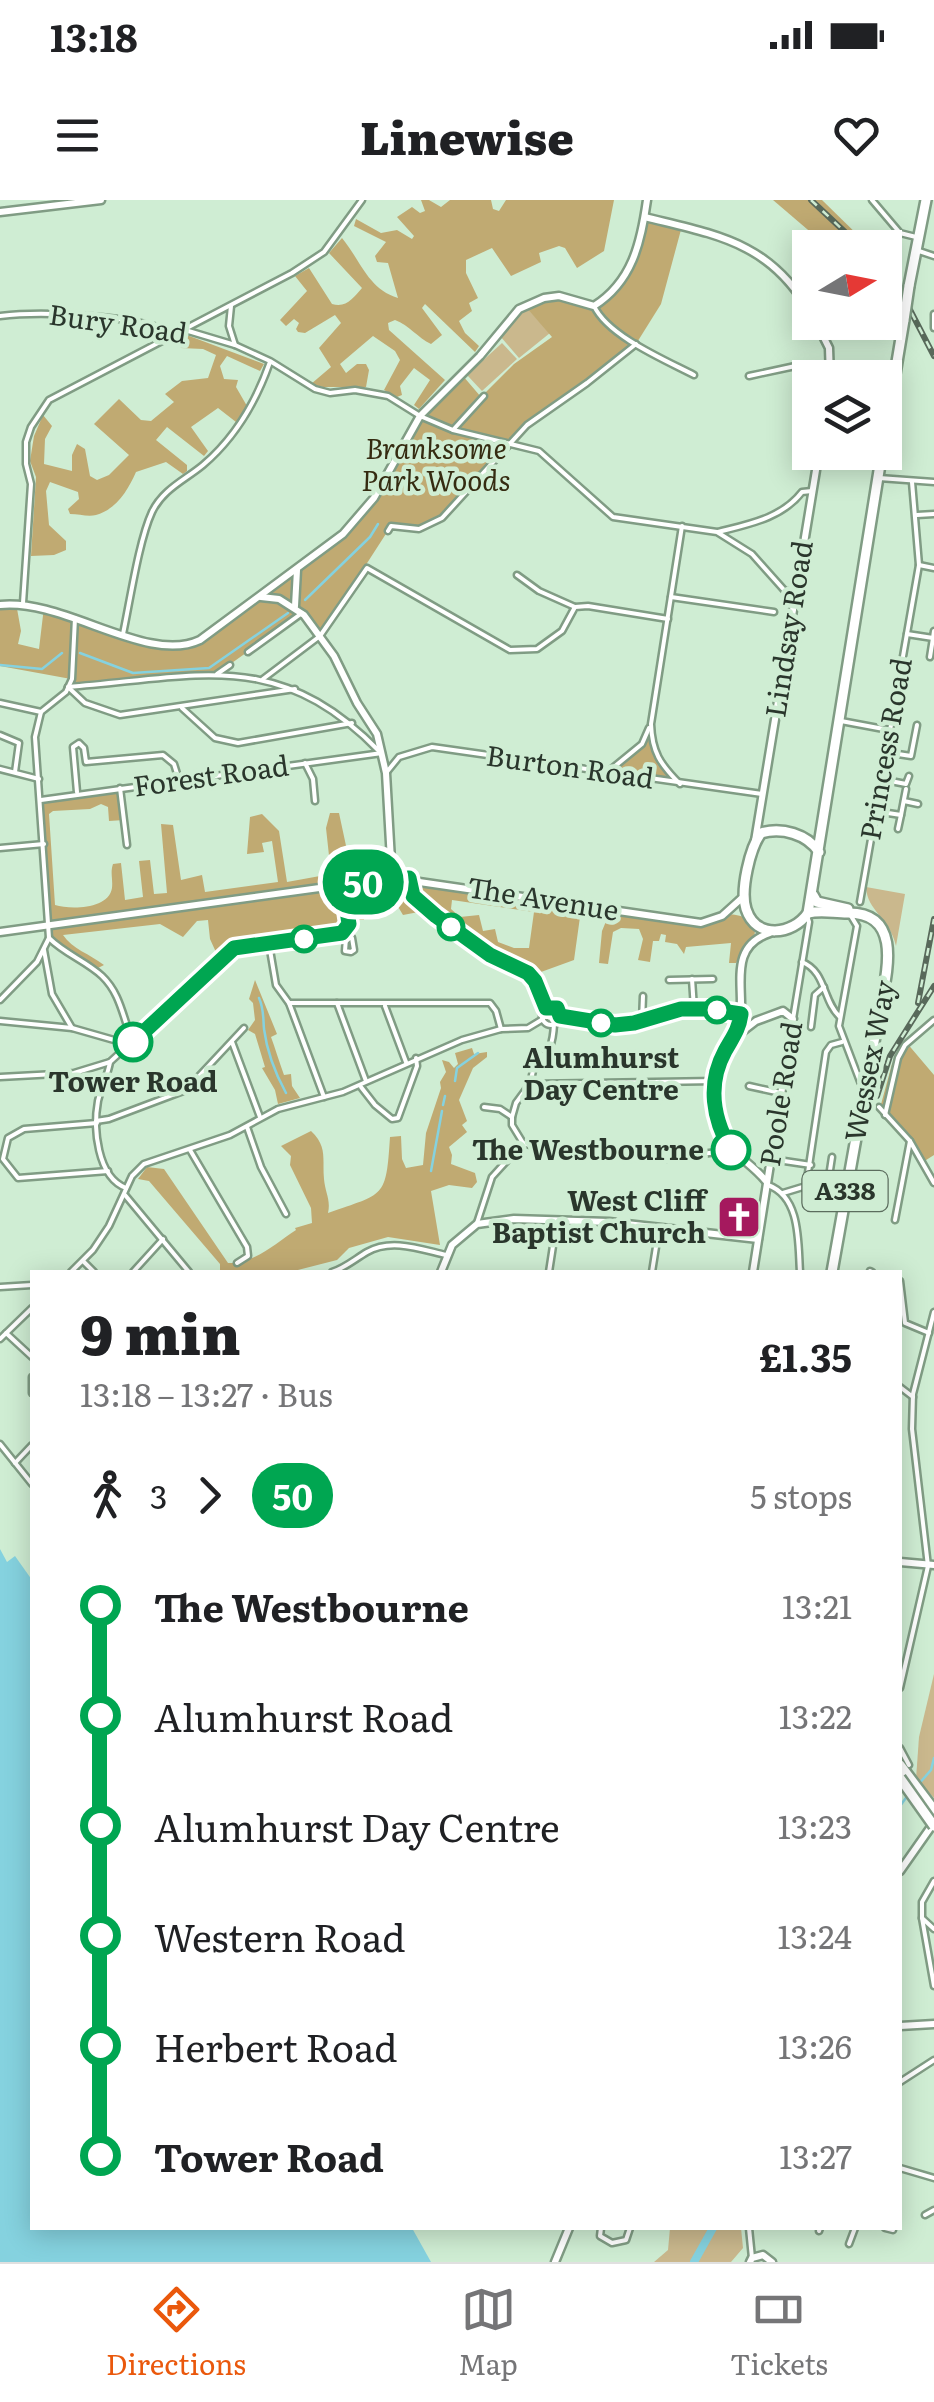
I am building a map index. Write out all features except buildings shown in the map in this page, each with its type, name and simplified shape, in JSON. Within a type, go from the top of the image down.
[{"type":"highway","points":[[897,360],[926,200]]},
{"type":"highway","points":[[808,915],[880,470]]},
{"type":"highway","points":[[794,834],[817,828],[825,813]]},
{"type":"highway","points":[[818,852],[810,840],[794,834],[772,830],[761,833],[754,842],[745,892],[746,907],[753,921],[774,932],[790,929],[821,910],[857,905]]},
{"type":"highway","points":[[813,887],[816,901],[857,905]]},
{"type":"highway","name":"Wessex Way","points":[[832,1270],[889,950],[878,926],[857,905]]},
{"type":"highway","points":[[904,1770],[934,1810]]},
{"type":"highway","points":[[904,1770],[934,1824]]},
{"type":"street","points":[[0,212],[101,200]]},
{"type":"street","points":[[185,330],[324,252],[362,200]]},
{"type":"street","points":[[594,306],[619,287],[630,268],[648,200]]},
{"type":"street","points":[[872,200],[900,233],[918,237]]},
{"type":"street","points":[[645,217],[747,246],[778,270],[792,288]]},
{"type":"street","points":[[916,250],[934,256]]},
{"type":"street","points":[[0,605],[23,603],[157,644],[192,644],[343,534],[374,498],[420,416],[524,306],[559,296],[594,306]]},
{"type":"street","name":"Bury Road","points":[[231,306],[229,326],[235,345]]},
{"type":"street","points":[[594,306],[598,316],[636,344],[690,373]]},
{"type":"street","name":"Bury Road","points":[[0,316],[38,312],[116,320],[161,327],[174,334],[185,330],[235,345],[315,389],[388,396],[420,416],[454,430],[539,451],[613,517],[718,532]]},
{"type":"street","points":[[934,314],[934,328]]},
{"type":"street","points":[[23,603],[31,484],[26,452],[31,427],[49,400],[60,392],[174,334]]},
{"type":"street","points":[[388,531],[392,526],[418,529],[442,518],[536,417],[636,344]]},
{"type":"street","points":[[122,634],[152,512],[172,488],[201,467],[239,426],[252,407],[270,362]]},
{"type":"street","points":[[749,376],[792,365]]},
{"type":"street","points":[[454,430],[484,396]]},
{"type":"street","name":"Lindsay Road","points":[[754,842],[815,470]]},
{"type":"street","points":[[883,470],[895,480],[934,482]]},
{"type":"street","name":"Princess Road","points":[[857,905],[919,565],[912,482]]},
{"type":"street","points":[[718,532],[766,519],[794,503],[802,492],[812,491]]},
{"type":"street","points":[[917,515],[934,514]]},
{"type":"street","points":[[680,784],[656,758],[652,724],[682,526]]},
{"type":"street","points":[[718,532],[752,554],[785,591],[795,593]]},
{"type":"street","points":[[919,565],[934,568]]},
{"type":"street","points":[[263,679],[320,636],[367,568],[510,650],[538,649],[562,630],[575,607]]},
{"type":"street","points":[[295,606],[298,570]]},
{"type":"street","points":[[517,575],[539,591],[575,607],[668,620]]},
{"type":"street","points":[[672,596],[774,612]]},
{"type":"street","points":[[260,597],[279,599],[302,612],[377,734],[386,773],[392,878]]},
{"type":"street","points":[[248,652],[302,612]]},
{"type":"street","points":[[0,1000],[29,973],[50,938],[35,738],[41,712],[68,688],[72,679],[75,617]]},
{"type":"street","points":[[907,634],[933,635],[930,657]]},
{"type":"street","points":[[215,676],[230,665]]},
{"type":"street","points":[[68,688],[215,676],[263,679],[324,702],[382,753]]},
{"type":"street","points":[[68,688],[84,703],[120,715],[295,689]]},
{"type":"street","points":[[0,702],[41,712]]},
{"type":"street","points":[[181,708],[215,738],[238,743],[352,723]]},
{"type":"street","points":[[841,721],[890,730]]},
{"type":"street","points":[[608,771],[642,744],[652,724]]},
{"type":"street","points":[[885,752],[911,759],[917,728],[924,732]]},
{"type":"street","points":[[0,736],[19,744],[15,772]]},
{"type":"street","points":[[77,794],[73,747],[78,743],[84,748],[86,762]]},
{"type":"street","name":"Burton Road","points":[[386,773],[399,758],[432,747],[762,794]]},
{"type":"street","name":"Forest Road","points":[[41,800],[382,753]]},
{"type":"street","points":[[74,767],[86,762],[158,754],[174,764],[179,780]]},
{"type":"street","points":[[305,763],[316,801]]},
{"type":"street","points":[[0,768],[39,779]]},
{"type":"street","points":[[880,779],[906,784],[910,776]]},
{"type":"street","points":[[120,788],[127,845]]},
{"type":"street","points":[[898,829],[906,789]]},
{"type":"street","points":[[904,802],[918,804]]},
{"type":"street","points":[[760,806],[762,817],[772,830]]},
{"type":"street","points":[[875,811],[900,815]]},
{"type":"street","points":[[0,848],[44,844]]},
{"type":"street","name":"The Avenue","points":[[0,932],[392,878],[701,923],[738,911],[753,921]]},
{"type":"street","points":[[73,1270],[108,1226],[137,1169],[144,1164],[190,1150],[278,1108],[360,1085],[416,1058],[502,1029],[528,1028],[543,1020],[546,1008],[528,973],[490,955],[436,916],[413,896],[409,878]]},
{"type":"street","points":[[0,1077],[74,1073],[110,1062],[234,948],[342,933],[349,924],[343,884]]},
{"type":"street","points":[[727,912],[745,892]]},
{"type":"street","points":[[857,905],[851,915],[856,926],[840,1017],[844,1041],[860,1084]]},
{"type":"street","name":"Poole Road","points":[[752,1270],[808,915]]},
{"type":"street","points":[[753,921],[759,938]]},
{"type":"street","points":[[734,1038],[741,1014],[741,964],[759,938],[774,932]]},
{"type":"street","points":[[342,933],[346,938]]},
{"type":"street","points":[[50,938],[112,988],[131,1043]]},
{"type":"street","points":[[269,944],[276,985],[289,1003],[324,1097]]},
{"type":"street","points":[[44,950],[52,994],[72,1028]]},
{"type":"street","points":[[802,962],[812,967],[840,1017]]},
{"type":"street","points":[[669,980],[713,978]]},
{"type":"street","points":[[692,979],[694,1008]]},
{"type":"street","points":[[811,1027],[815,995],[824,988]]},
{"type":"street","points":[[642,1021],[643,996]]},
{"type":"street","points":[[740,998],[745,1015],[756,1020]]},
{"type":"street","points":[[796,1002],[784,1011],[756,1020],[734,1038],[723,1054],[716,1082],[715,1116],[731,1150],[784,1193],[797,1228],[800,1270]]},
{"type":"street","points":[[289,1003],[490,1003],[502,1029]]},
{"type":"street","points":[[336,1003],[366,1081]]},
{"type":"street","points":[[385,1005],[406,1062]]},
{"type":"street","points":[[546,1008],[557,1008],[560,1016]]},
{"type":"street","points":[[560,1016],[615,1025],[694,1008],[741,1014]]},
{"type":"street","points":[[784,1011],[793,1019]]},
{"type":"street","points":[[560,1016],[554,1024],[554,1043],[535,1062],[530,1084],[516,1103],[512,1125],[523,1143],[562,1155],[615,1150],[666,1159],[731,1150]]},
{"type":"street","points":[[543,1020],[554,1024]]},
{"type":"street","points":[[885,1115],[898,1058],[905,1046],[934,1020]]},
{"type":"street","points":[[0,1021],[72,1028],[131,1043]]},
{"type":"street","points":[[108,1171],[18,1178],[3,1160],[8,1138],[24,1129],[109,1119],[186,1090],[244,1028]]},
{"type":"street","points":[[784,1193],[806,1186],[826,1052],[830,1045],[844,1041]]},
{"type":"street","points":[[232,1042],[260,1117]]},
{"type":"street","points":[[360,1085],[375,1105],[392,1119],[398,1118],[417,1066],[416,1058]]},
{"type":"street","points":[[110,1062],[96,1122],[98,1144],[108,1171],[187,1270]]},
{"type":"street","points":[[530,1084],[716,1082]]},
{"type":"street","points":[[749,1086],[781,1093]]},
{"type":"street","points":[[484,1107],[512,1117]]},
{"type":"street","points":[[878,1107],[910,1141],[934,1183]]},
{"type":"street","points":[[247,1126],[286,1214]]},
{"type":"street","points":[[895,1220],[910,1141]]},
{"type":"street","points":[[441,1270],[452,1245],[477,1224],[492,1176],[523,1143]]},
{"type":"street","points":[[190,1150],[246,1247],[248,1256],[237,1264]]},
{"type":"street","points":[[825,1202],[832,1156]]},
{"type":"street","points":[[755,1171],[763,1171],[770,1162],[810,1164]]},
{"type":"street","points":[[477,1224],[557,1220],[758,1239]]},
{"type":"street","points":[[549,1270],[557,1220]]},
{"type":"street","points":[[652,1270],[659,1227]]},
{"type":"street","points":[[135,1270],[164,1239]]},
{"type":"street","points":[[341,1270],[371,1250],[385,1246],[401,1245],[446,1255]]},
{"type":"street","points":[[83,1262],[92,1270]]},
{"type":"street","points":[[0,1287],[30,1285]]},
{"type":"street","points":[[902,1298],[905,1323],[929,1333]]},
{"type":"street","points":[[0,1340],[30,1310]]},
{"type":"street","points":[[902,1680],[931,1565],[912,1430],[913,1396],[934,1312]]},
{"type":"street","points":[[6,1333],[30,1355]]},
{"type":"street","points":[[902,1388],[913,1396]]},
{"type":"street","points":[[0,1444],[30,1482]]},
{"type":"street","points":[[14,1464],[30,1447]]},
{"type":"street","points":[[910,1563],[922,1562],[927,1554]]},
{"type":"street","points":[[902,1562],[931,1565]]},
{"type":"street","points":[[902,1868],[934,1824]]},
{"type":"street","points":[[934,1881],[922,1902],[934,1986]]},
{"type":"street","points":[[922,1918],[934,1928]]},
{"type":"street","points":[[902,2026],[934,2024]]},
{"type":"street","points":[[902,2081],[934,2060]]},
{"type":"street","points":[[902,2169],[934,2178]]},
{"type":"street","points":[[925,2215],[934,2210]]},
{"type":"street","points":[[555,2262],[568,2230]]},
{"type":"street","points":[[602,2230],[600,2236],[612,2244],[626,2240],[629,2230]]},
{"type":"street","points":[[748,2230],[751,2260],[763,2255]]},
{"type":"street","points":[[849,2244],[854,2230]]},
{"type":"street","points":[[750,2239],[772,2262]]},
{"type":"shaded area","points":[[526,307],[550,333],[519,358],[500,336]]},
{"type":"shaded area","points":[[502,343],[517,359],[482,391],[467,375]]},
{"type":"shaded area","points":[[866,887],[905,894],[896,946],[889,928],[870,902]]},
{"type":"shaded area","points":[[934,1674],[934,1798],[916,1779],[919,1737]]},
{"type":"shaded area","points":[[670,2230],[741,2230],[743,2248],[731,2262],[654,2262],[668,2250]]},
{"type":"green space","points":[[421,200],[441,207],[450,200],[491,200],[493,209],[499,211],[506,200],[614,200],[604,251],[577,268],[565,248],[559,246],[539,253],[541,262],[511,276],[492,248],[466,260],[466,273],[478,298],[469,303],[472,311],[459,321],[479,346],[475,352],[425,304],[422,308],[442,335],[431,344],[400,322],[388,323],[389,330],[445,380],[419,409],[414,405],[430,380],[414,368],[400,386],[402,395],[397,397],[384,390],[400,360],[395,351],[373,336],[340,364],[346,373],[357,364],[366,364],[366,387],[311,384],[331,367],[319,348],[341,323],[335,315],[305,333],[298,332],[299,323],[294,319],[286,326],[280,320],[307,291],[295,276],[309,268],[332,304],[349,301],[362,288],[329,253],[342,238],[372,281],[398,298],[388,263],[377,262],[375,256],[386,242],[354,226],[356,219],[381,233],[397,230],[412,239],[414,236],[397,217],[412,207],[420,213],[425,211]]},
{"type":"green space","points":[[773,200],[822,200],[853,230],[808,230]]},
{"type":"green space","name":"Branksome Park Woods","points":[[645,217],[682,226],[661,304],[636,344],[527,425],[442,518],[419,529],[391,526],[320,636],[302,613],[215,675],[68,687],[71,679],[0,666],[0,605],[16,603],[21,631],[18,644],[39,649],[44,607],[144,641],[192,643],[297,570],[358,518],[420,416],[463,376],[481,397],[514,364],[552,337],[525,306],[559,296],[594,306],[630,268]]},
{"type":"green space","points":[[184,334],[264,364],[260,371],[227,356],[220,366],[224,379],[238,380],[236,387],[247,406],[236,422],[218,408],[191,427],[208,451],[204,456],[167,427],[156,440],[187,465],[187,471],[183,474],[166,462],[136,472],[116,504],[96,515],[70,514],[68,509],[79,499],[78,492],[50,482],[46,491],[49,525],[66,541],[66,550],[31,556],[36,477],[30,461],[43,415],[52,426],[45,439],[44,464],[72,471],[77,444],[85,449],[90,476],[97,480],[109,475],[129,455],[94,424],[119,399],[141,420],[151,421],[174,402],[165,394],[182,381],[208,378],[216,355],[203,349],[181,348],[175,336]]},
{"type":"green space","points":[[651,725],[658,758],[680,784],[608,771],[642,744]]},
{"type":"green space","points":[[120,788],[124,820],[109,821],[108,807],[101,804],[49,814],[55,905],[62,907],[88,906],[104,900],[112,888],[113,864],[121,863],[125,900],[143,897],[139,861],[150,860],[154,894],[167,893],[161,824],[173,825],[181,880],[202,875],[205,892],[278,882],[272,841],[262,843],[264,852],[247,854],[250,817],[262,814],[279,831],[287,882],[331,874],[326,828],[330,813],[339,813],[351,869],[392,864],[392,877],[701,923],[731,914],[750,920],[755,933],[736,963],[729,963],[731,943],[686,947],[684,954],[677,944],[665,942],[666,935],[661,934],[659,941],[653,941],[650,962],[638,960],[643,939],[639,929],[621,928],[613,932],[608,964],[599,963],[607,919],[580,917],[574,960],[530,976],[490,955],[429,910],[403,915],[394,900],[365,899],[364,920],[349,920],[342,933],[234,948],[220,961],[210,939],[208,920],[197,921],[183,937],[160,924],[63,935],[104,965],[94,970],[49,938],[41,800]],"holes":[[[452,900],[534,912],[529,948],[514,948],[498,942],[495,929],[483,931],[479,915],[460,917],[451,909]]]},
{"type":"green space","points":[[255,980],[277,1034],[271,1037],[284,1075],[291,1074],[292,1086],[300,1098],[278,1104],[262,1068],[265,1067],[255,1034],[248,1030],[255,1020],[249,999]]},
{"type":"green space","points":[[906,1042],[934,1075],[934,1155],[923,1162],[880,1108],[892,1064]]},
{"type":"green space","points":[[472,1048],[474,1054],[487,1052],[487,1057],[473,1068],[459,1100],[467,1121],[462,1125],[467,1132],[449,1147],[451,1164],[475,1173],[477,1182],[472,1188],[449,1185],[431,1191],[440,1245],[388,1237],[349,1248],[337,1260],[298,1270],[220,1270],[220,1264],[149,1181],[138,1179],[147,1167],[164,1169],[228,1263],[247,1260],[295,1228],[312,1223],[311,1208],[290,1165],[291,1156],[281,1146],[311,1131],[320,1142],[328,1213],[372,1197],[384,1183],[390,1137],[401,1136],[406,1168],[423,1165],[426,1133],[446,1072],[442,1060],[454,1068],[458,1064],[455,1053]]},
{"type":"water","points":[[0,1549],[7,1562],[15,1556],[30,1577],[30,2230],[413,2230],[431,2262],[0,2262]]},
{"type":"waterway","points":[[305,600],[370,537],[378,524]]},
{"type":"waterway","points":[[80,653],[133,673],[209,668],[288,613]]},
{"type":"waterway","points":[[0,665],[42,669],[62,653]]},
{"type":"waterway","points":[[259,998],[269,1054],[286,1093]]},
{"type":"waterway","points":[[455,1081],[457,1068],[478,1053]]},
{"type":"waterway","points":[[443,1105],[445,1096]]},
{"type":"waterway","points":[[431,1171],[442,1111]]},
{"type":"waterway","points":[[917,1786],[931,1770],[934,1758]]},
{"type":"waterway","points":[[902,1803],[908,1795]]},
{"type":"waterway","points":[[694,2262],[712,2230]]},
{"type":"railway","points":[[811,200],[843,230]]},
{"type":"railway","points":[[902,297],[934,356]]},
{"type":"railway","points":[[918,1003],[934,919]]},
{"type":"railway","points":[[877,1096],[890,1056],[934,986]]},
{"type":"bus line","name":"50","points":[[133,1042],[234,948],[342,933],[349,924],[343,884],[409,878],[413,896],[461,936],[528,973],[546,1008],[557,1008],[560,1016],[615,1025],[681,1009],[741,1014],[737,1032],[719,1064],[713,1102],[717,1123],[731,1150]]},
{"type":"place","name":"Alumhurst Day Centre","points":[[601,1023]]},
{"type":"place","name":"Tower Road","points":[[133,1042]]},
{"type":"place","name":"The Westbourne","points":[[731,1150]]},
{"type":"place","name":"West Cliff Baptist Church","points":[[739,1217]]}]
